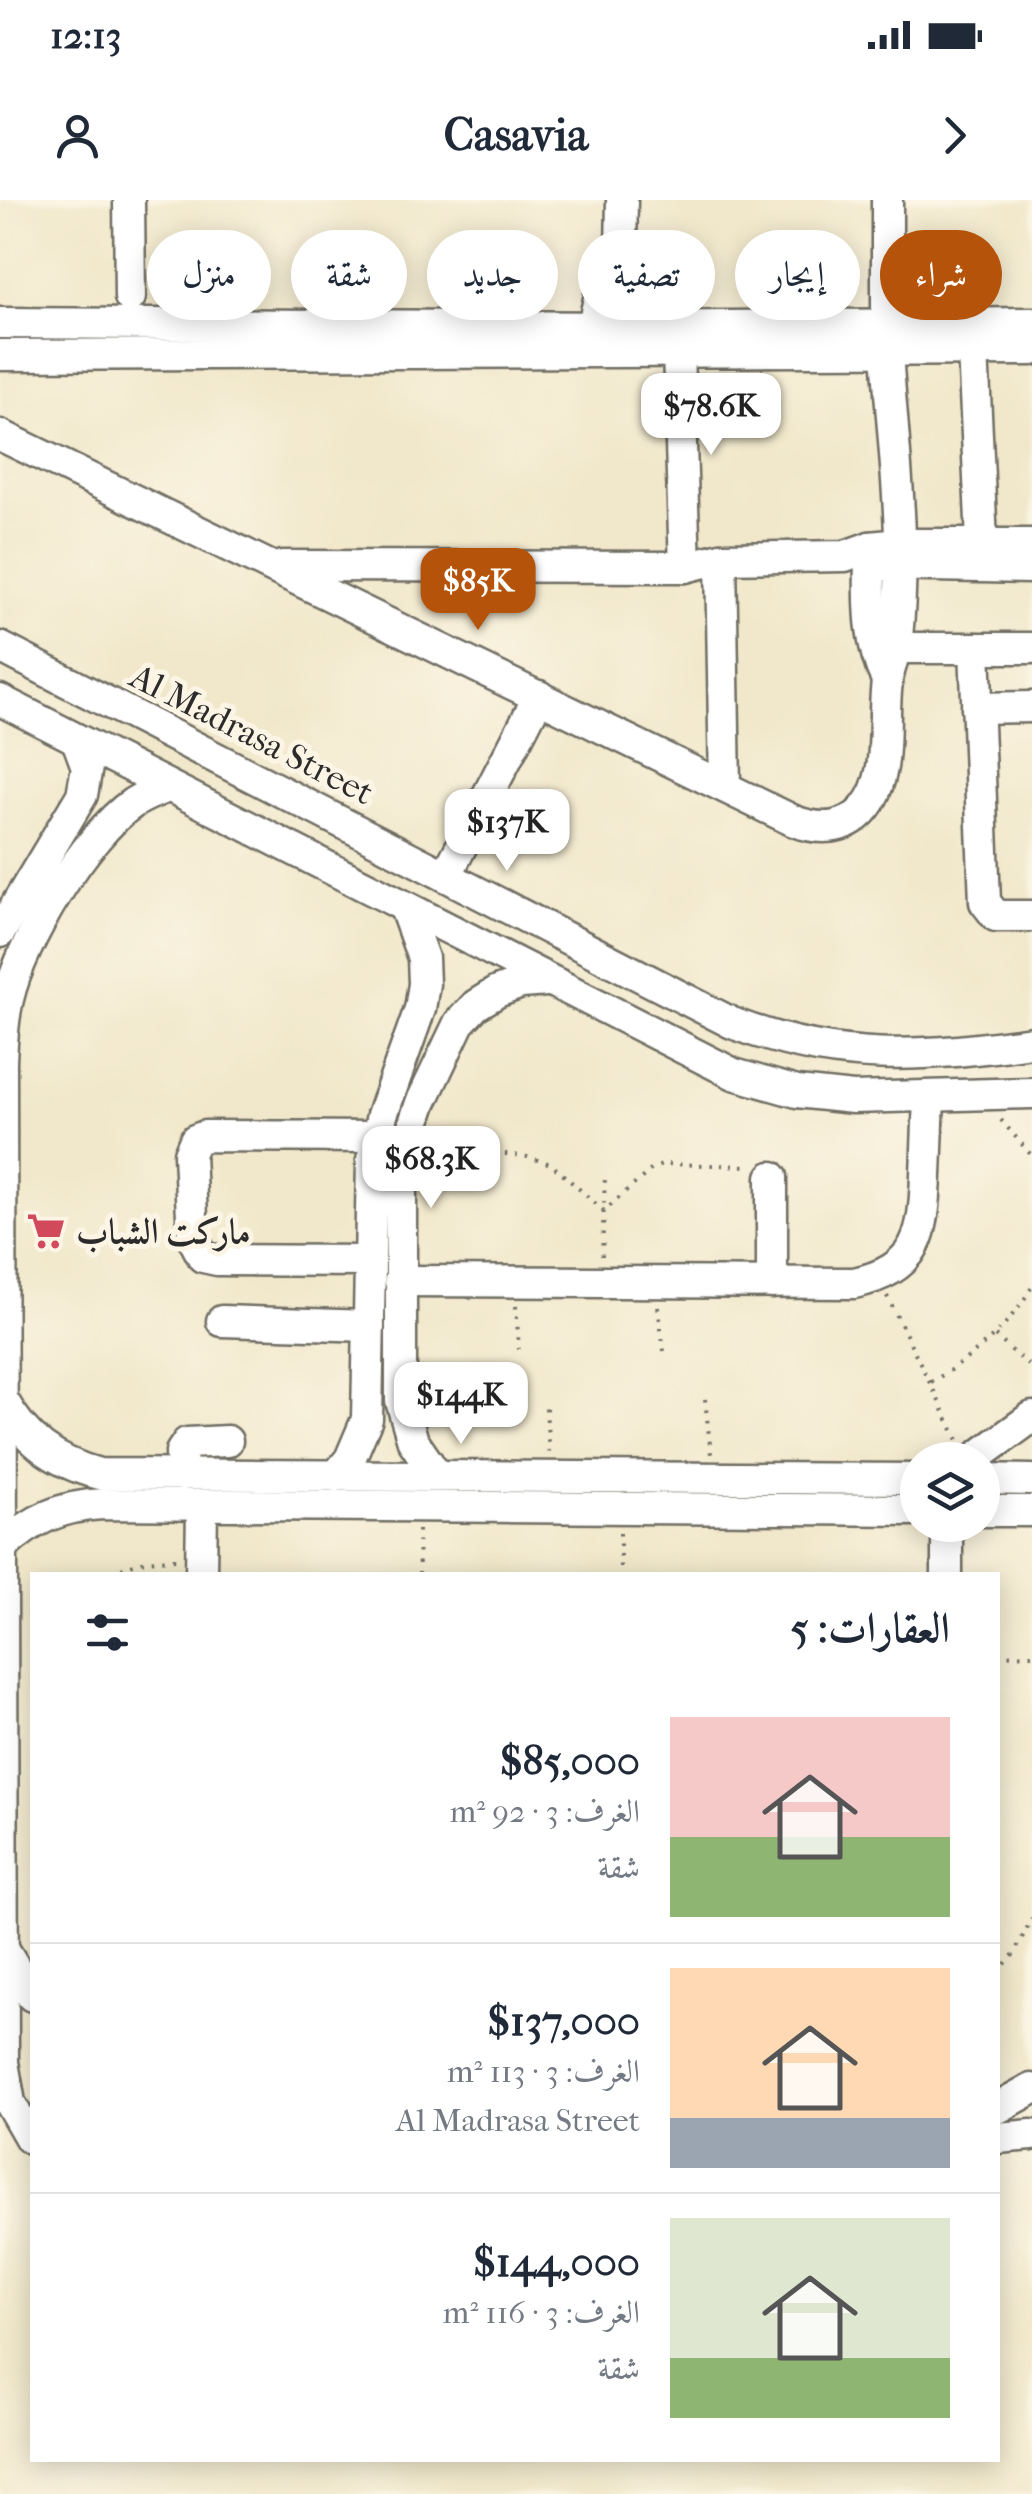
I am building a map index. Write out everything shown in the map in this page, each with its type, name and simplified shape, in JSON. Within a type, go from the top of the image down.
[{"type":"street","points":[[128,200],[130,297]]},
{"type":"street","points":[[621,230],[622,200]]},
{"type":"street","points":[[887,200],[887,338],[872,635],[875,656],[887,680]]},
{"type":"street","points":[[593,325],[594,320]]},
{"type":"street","points":[[632,320],[632,327]]},
{"type":"street","points":[[0,323],[593,325],[887,338],[973,350],[1032,350]]},
{"type":"street","points":[[0,355],[678,351],[887,338],[1032,323]]},
{"type":"street","points":[[149,324],[150,354]]},
{"type":"street","points":[[973,350],[982,542]]},
{"type":"street","points":[[678,351],[685,567]]},
{"type":"street","points":[[0,434],[811,827],[830,828],[863,811],[873,795],[883,756],[887,680],[896,648],[877,555]]},
{"type":"street","points":[[877,555],[982,542],[1032,544]]},
{"type":"street","points":[[274,566],[685,567],[722,558],[877,555],[1032,568]]},
{"type":"street","points":[[722,558],[725,787]]},
{"type":"street","name":"Al Madrasa Street","points":[[0,647],[732,1022],[770,1037],[831,1051],[890,1054],[1032,1042]]},
{"type":"street","points":[[896,648],[1032,648]]},
{"type":"street","points":[[975,648],[985,902],[996,916],[1032,916]]},
{"type":"street","points":[[446,876],[540,696]]},
{"type":"street","points":[[0,700],[699,1059],[770,1086],[825,1096],[1032,1093]]},
{"type":"street","points":[[977,708],[1032,707]]},
{"type":"street","points":[[0,932],[82,795],[87,767],[76,740]]},
{"type":"street","points":[[21,2138],[5,2083],[2,1021],[22,958],[78,865],[118,816],[168,787]]},
{"type":"street","points":[[336,1476],[350,1459],[366,1419],[369,1186],[376,1137],[420,1009],[424,984],[420,945],[406,908]]},
{"type":"street","points":[[503,959],[526,917]]},
{"type":"street","points":[[436,1476],[413,1441],[400,1401],[401,1187],[408,1141],[421,1103],[459,1023],[476,1005],[497,992],[521,983],[546,980]]},
{"type":"street","points":[[400,1280],[854,1283],[878,1278],[895,1269],[912,1252],[922,1230],[952,1096],[947,1051]]},
{"type":"street","points":[[369,1260],[217,1260],[203,1256],[197,1252],[193,1238],[189,1154],[192,1144],[205,1136],[376,1137]]},
{"type":"street","points":[[772,1177],[772,1283]]},
{"type":"street","points":[[222,1321],[369,1326]]},
{"type":"street","points":[[2,1400],[15,1422],[52,1456],[74,1468],[99,1474],[124,1490],[202,1505],[900,1510]]},
{"type":"street","points":[[986,1442],[1032,1417]]},
{"type":"street","points":[[182,1475],[181,1452],[187,1443],[226,1441]]},
{"type":"street","points":[[3,1547],[38,1519],[58,1510],[182,1475],[900,1479]]},
{"type":"street","points":[[1000,1479],[1032,1480]]},
{"type":"street","points":[[201,1566],[202,1505]]},
{"type":"street","points":[[1000,1511],[1032,1511]]},
{"type":"street","points":[[947,1542],[947,1572]]},
{"type":"street","points":[[3,1948],[30,1993]]},
{"type":"street","points":[[1000,2107],[1032,2089]]},
{"type":"street","points":[[1000,2138],[1032,2135]]},
{"type":"path","points":[[952,1096],[1032,1156]]},
{"type":"path","points":[[408,1141],[540,1160],[560,1170],[604,1211]]},
{"type":"path","points":[[604,1211],[652,1169],[664,1164],[750,1165],[772,1177]]},
{"type":"path","points":[[602,1282],[605,1176]]},
{"type":"path","points":[[878,1278],[962,1442]]},
{"type":"path","points":[[514,1281],[519,1349]]},
{"type":"path","points":[[654,1282],[664,1351]]},
{"type":"path","points":[[930,1382],[965,1362],[996,1336],[1032,1287]]},
{"type":"path","points":[[996,1336],[1032,1368]]},
{"type":"path","points":[[705,1399],[714,1478]]},
{"type":"path","points":[[546,1408],[550,1477]]},
{"type":"path","points":[[417,1506],[419,1572]]},
{"type":"path","points":[[619,1508],[620,1572]]},
{"type":"path","points":[[117,1572],[141,1562],[201,1566]]},
{"type":"path","points":[[1000,1654],[1032,1654]]},
{"type":"path","points":[[1000,1970],[1014,1954],[1032,1918]]},
{"type":"place","name":"ماركت الشباب","points":[[46,1231]]}]
